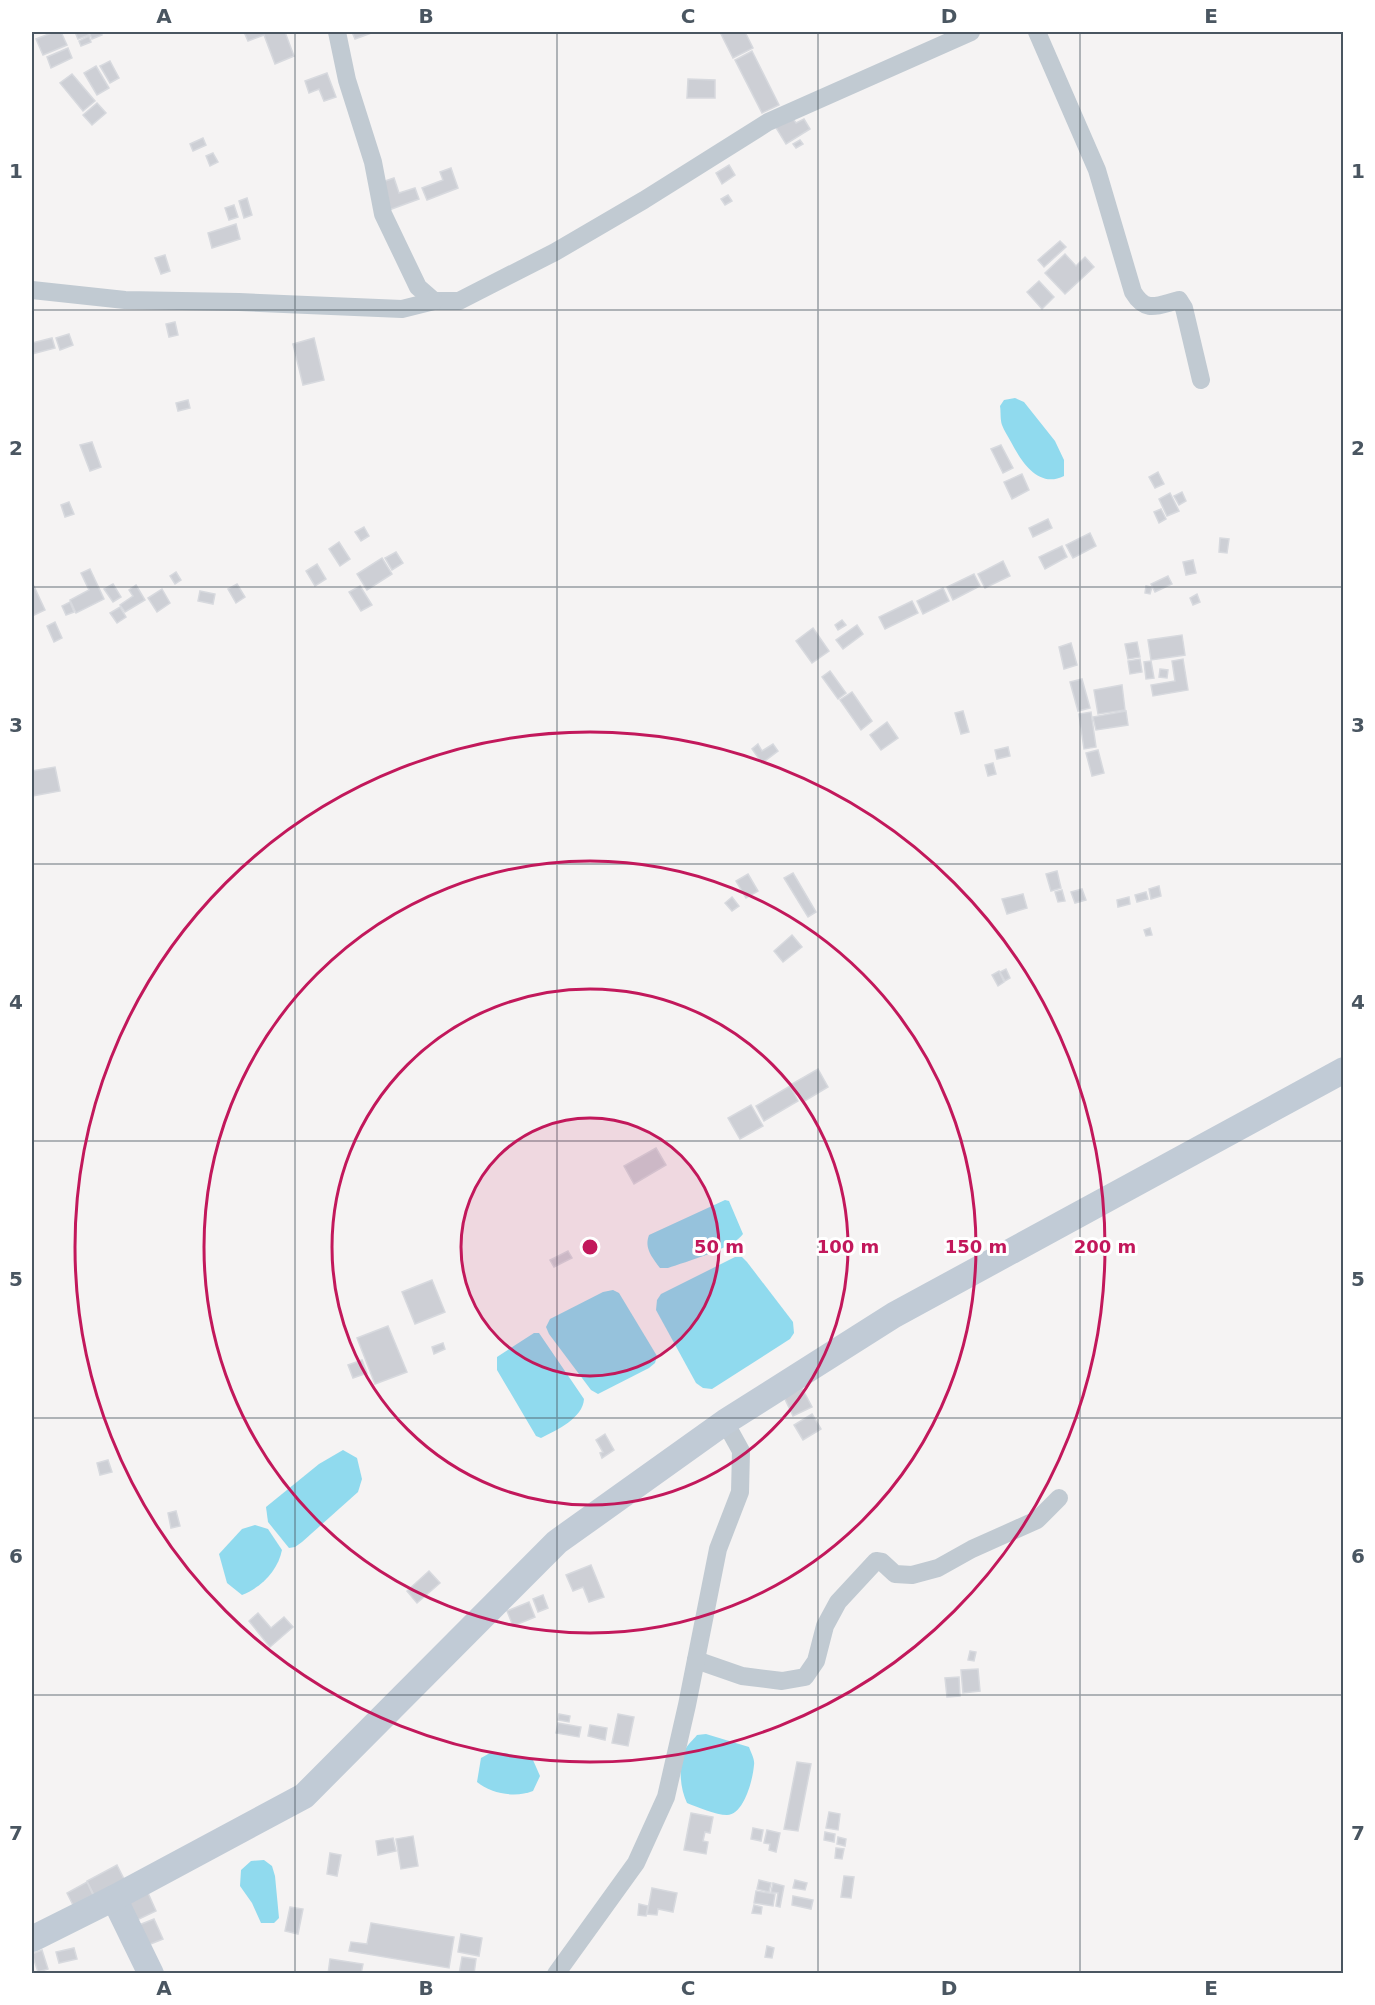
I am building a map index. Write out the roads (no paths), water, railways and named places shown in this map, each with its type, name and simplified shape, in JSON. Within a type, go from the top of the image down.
[{"type":"street","points":[[338,32],[347,80],[373,162],[383,214],[418,287],[434,301]]},
{"type":"street","points":[[32,290],[125,300],[402,309],[434,301],[459,301],[565,246],[644,200],[768,122],[972,32]]},
{"type":"street","points":[[1038,32],[1097,170],[1133,292],[1140,303],[1150,307],[1179,300],[1184,308],[1201,380]]},
{"type":"street","points":[[32,1939],[114,1898],[304,1796],[557,1542],[725,1422],[894,1315],[1344,1070]]},
{"type":"street","points":[[556,1974],[636,1863],[666,1797],[718,1549],[740,1492],[741,1450],[725,1422]]},
{"type":"street","points":[[696,1660],[742,1676],[782,1681],[804,1677],[816,1661],[825,1626],[838,1602],[876,1561],[882,1562],[894,1574],[912,1575],[938,1568],[972,1549],[1037,1520],[1059,1498]]},
{"type":"street","points":[[114,1898],[151,1974]]},
{"type":"water","points":[[1015,398],[1024,402],[1055,441],[1064,460],[1064,476],[1046,479],[1038,476],[1025,465],[1001,423],[1000,406],[1004,400]]},
{"type":"water","points":[[725,1200],[729,1201],[743,1234],[730,1244],[708,1254],[668,1268],[660,1268],[648,1248],[649,1235]]},
{"type":"water","points":[[735,1257],[742,1257],[747,1262],[793,1322],[794,1333],[790,1339],[712,1389],[703,1388],[696,1383],[656,1310],[657,1300],[661,1294]]},
{"type":"water","points":[[613,1290],[619,1293],[657,1356],[655,1363],[649,1368],[598,1394],[591,1390],[546,1327],[550,1319],[603,1292]]},
{"type":"water","points":[[534,1333],[539,1333],[584,1399],[583,1406],[574,1418],[541,1438],[536,1436],[497,1370],[497,1357]]},
{"type":"water","points":[[343,1450],[357,1458],[362,1479],[358,1492],[302,1542],[289,1548],[268,1522],[266,1507],[319,1464]]},
{"type":"water","points":[[255,1525],[268,1529],[282,1550],[277,1564],[268,1577],[242,1595],[227,1583],[219,1554],[242,1529]]},
{"type":"water","points":[[706,1734],[749,1747],[753,1756],[752,1779],[743,1803],[733,1813],[727,1815],[687,1803],[681,1784],[685,1750],[697,1735]]},
{"type":"water","points":[[490,1753],[505,1753],[533,1760],[540,1776],[533,1791],[504,1794],[477,1782],[481,1758]]},
{"type":"water","points":[[264,1860],[272,1866],[275,1876],[279,1918],[274,1923],[261,1923],[252,1903],[240,1886],[241,1870],[251,1861]]}]
